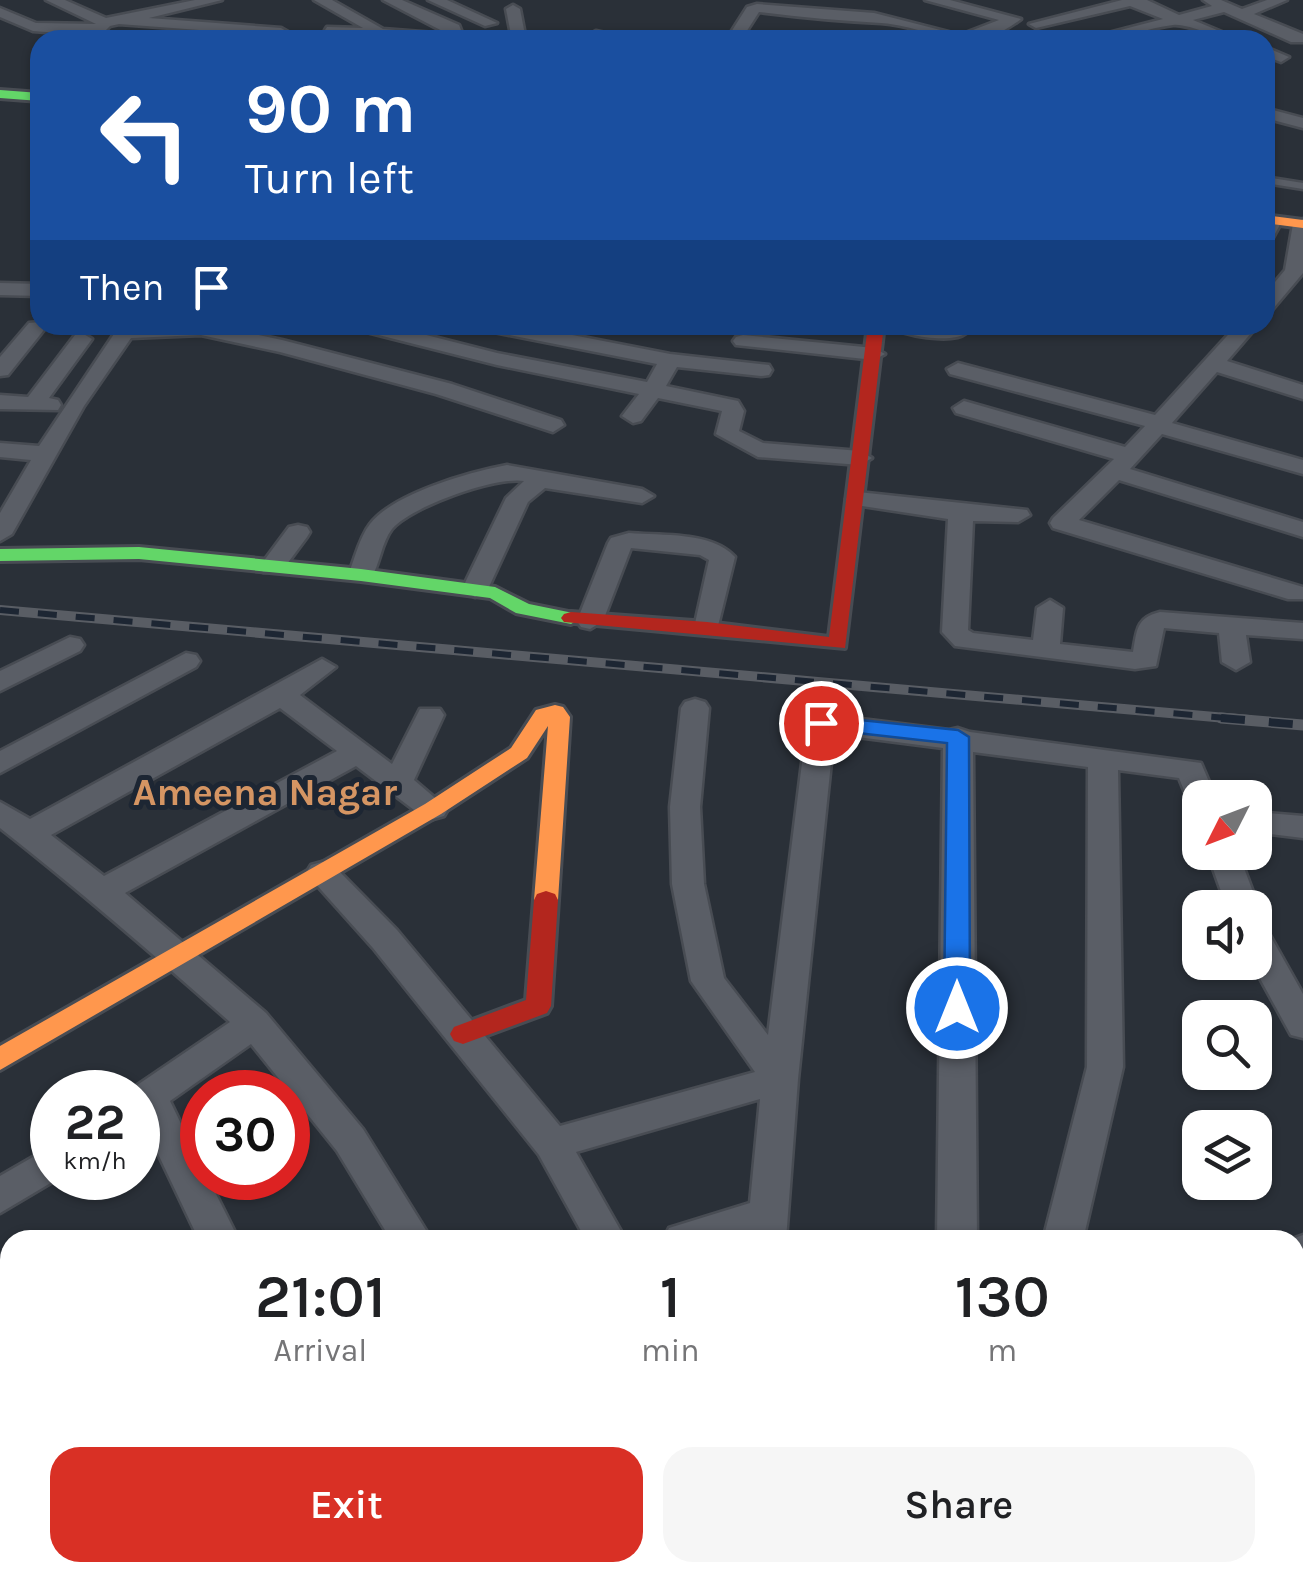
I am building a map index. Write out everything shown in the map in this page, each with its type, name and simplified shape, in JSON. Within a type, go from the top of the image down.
[{"type":"main road","points":[[0,91],[30,89]]},
{"type":"main road","points":[[0,91],[30,96]]},
{"type":"main road","points":[[1275,218],[1303,221]]},
{"type":"main road","points":[[0,555],[139,554],[361,575],[475,588],[523,609],[590,621],[707,628],[838,644],[875,335]]},
{"type":"main road","points":[[0,1059],[433,808],[519,753],[544,715],[557,714],[538,1006],[463,1034]]},
{"type":"street","points":[[53,0],[101,28],[213,0]]},
{"type":"street","points":[[139,0],[163,11]]},
{"type":"street","points":[[390,0],[456,30]]},
{"type":"street","points":[[839,0],[931,30]]},
{"type":"street","points":[[932,0],[1061,30]]},
{"type":"street","points":[[365,22],[438,1],[490,24]]},
{"type":"street","points":[[1036,24],[1135,1],[1206,30]]},
{"type":"street","points":[[316,2],[365,22],[374,30]]},
{"type":"street","points":[[1142,30],[1225,7],[1278,5]]},
{"type":"street","points":[[1225,7],[1296,39],[1303,38]]},
{"type":"street","points":[[513,9],[517,30]]},
{"type":"street","points":[[740,30],[754,9],[872,10]]},
{"type":"street","points":[[0,12],[33,28],[222,30]]},
{"type":"street","points":[[985,30],[1014,18]]},
{"type":"street","points":[[1263,30],[1271,28]]},
{"type":"street","points":[[1275,112],[1303,98]]},
{"type":"street","points":[[1275,115],[1303,123]]},
{"type":"street","points":[[1275,294],[1295,271],[1303,221]]},
{"type":"street","points":[[0,289],[30,290]]},
{"type":"street","points":[[0,370],[30,333]]},
{"type":"street","points":[[1,530],[73,406],[124,335]]},
{"type":"street","points":[[229,335],[444,389],[553,425]]},
{"type":"street","points":[[401,335],[496,359],[730,406],[733,412],[728,434],[758,450],[860,458]]},
{"type":"street","points":[[583,335],[670,360],[761,370]]},
{"type":"street","points":[[1239,335],[1122,464],[1062,523],[1298,593]]},
{"type":"street","points":[[33,405],[82,339]]},
{"type":"street","points":[[743,341],[874,354]]},
{"type":"street","points":[[633,416],[670,360]]},
{"type":"street","points":[[1214,364],[1303,392]]},
{"type":"street","points":[[958,369],[1303,468]]},
{"type":"street","points":[[3,406],[73,406]]},
{"type":"street","points":[[964,408],[1303,530]]},
{"type":"street","points":[[0,450],[48,454]]},
{"type":"street","points":[[361,575],[378,530],[394,516],[452,488],[511,470],[530,472],[540,480],[642,496]]},
{"type":"street","points":[[475,588],[518,498],[540,480]]},
{"type":"street","points":[[0,487],[26,488]]},
{"type":"street","points":[[858,499],[962,513],[1018,515]]},
{"type":"street","points":[[962,513],[955,632],[958,637],[1146,660],[1152,624],[1160,620],[1303,632]]},
{"type":"street","points":[[272,567],[298,532]]},
{"type":"street","points":[[590,621],[617,546],[629,540],[706,548],[722,557],[707,628]]},
{"type":"street","points":[[1046,650],[1050,608]]},
{"type":"street","points":[[1232,625],[1236,662]]},
{"type":"street","points":[[0,682],[70,645]]},
{"type":"street","points":[[0,763],[186,661]]},
{"type":"street","points":[[26,835],[282,694],[322,667]]},
{"type":"street","points":[[282,694],[433,808]]},
{"type":"street","points":[[695,708],[685,807],[688,884],[708,981],[780,1079]]},
{"type":"street","points":[[398,783],[430,714]]},
{"type":"street","points":[[768,1227],[780,1079],[821,723],[958,737],[1191,770],[1195,780]]},
{"type":"street","points":[[957,1230],[958,737]]},
{"type":"street","points":[[102,890],[358,752]]},
{"type":"street","points":[[1065,1230],[1106,1067],[1102,757]]},
{"type":"street","points":[[0,812],[102,890],[254,1023],[350,1140],[406,1230]]},
{"type":"street","points":[[1272,824],[1303,827]]},
{"type":"street","points":[[322,874],[384,939],[552,1144],[600,1230]]},
{"type":"street","points":[[1272,969],[1303,1025]]},
{"type":"street","points":[[160,1088],[254,1023]]},
{"type":"street","points":[[552,1144],[780,1079]]},
{"type":"street","points":[[160,1131],[214,1230]]},
{"type":"street","points":[[0,1197],[30,1177]]},
{"type":"lane","points":[[1275,182],[1303,186]]},
{"type":"railway","points":[[0,610],[1249,720]]},
{"type":"railway","points":[[1221,718],[1303,725]]},
{"type":"traffic: fast","points":[[0,94],[30,96]]},
{"type":"traffic: fast","points":[[0,555],[139,553],[361,575],[495,593],[523,609],[571,618]]},
{"type":"traffic: slow","points":[[1275,220],[1303,224]]},
{"type":"traffic: slow","points":[[0,1059],[433,809],[519,753],[544,715],[555,712],[559,717],[546,900]]},
{"type":"traffic: jam","points":[[571,618],[707,628],[838,644],[875,335]]},
{"type":"traffic: jam","points":[[463,1034],[538,1006],[546,900]]},
{"type":"district","name":"Ameena Nagar","points":[[265,792]]},
{"type":"route","points":[[821,723],[958,737],[957,1008]]}]
